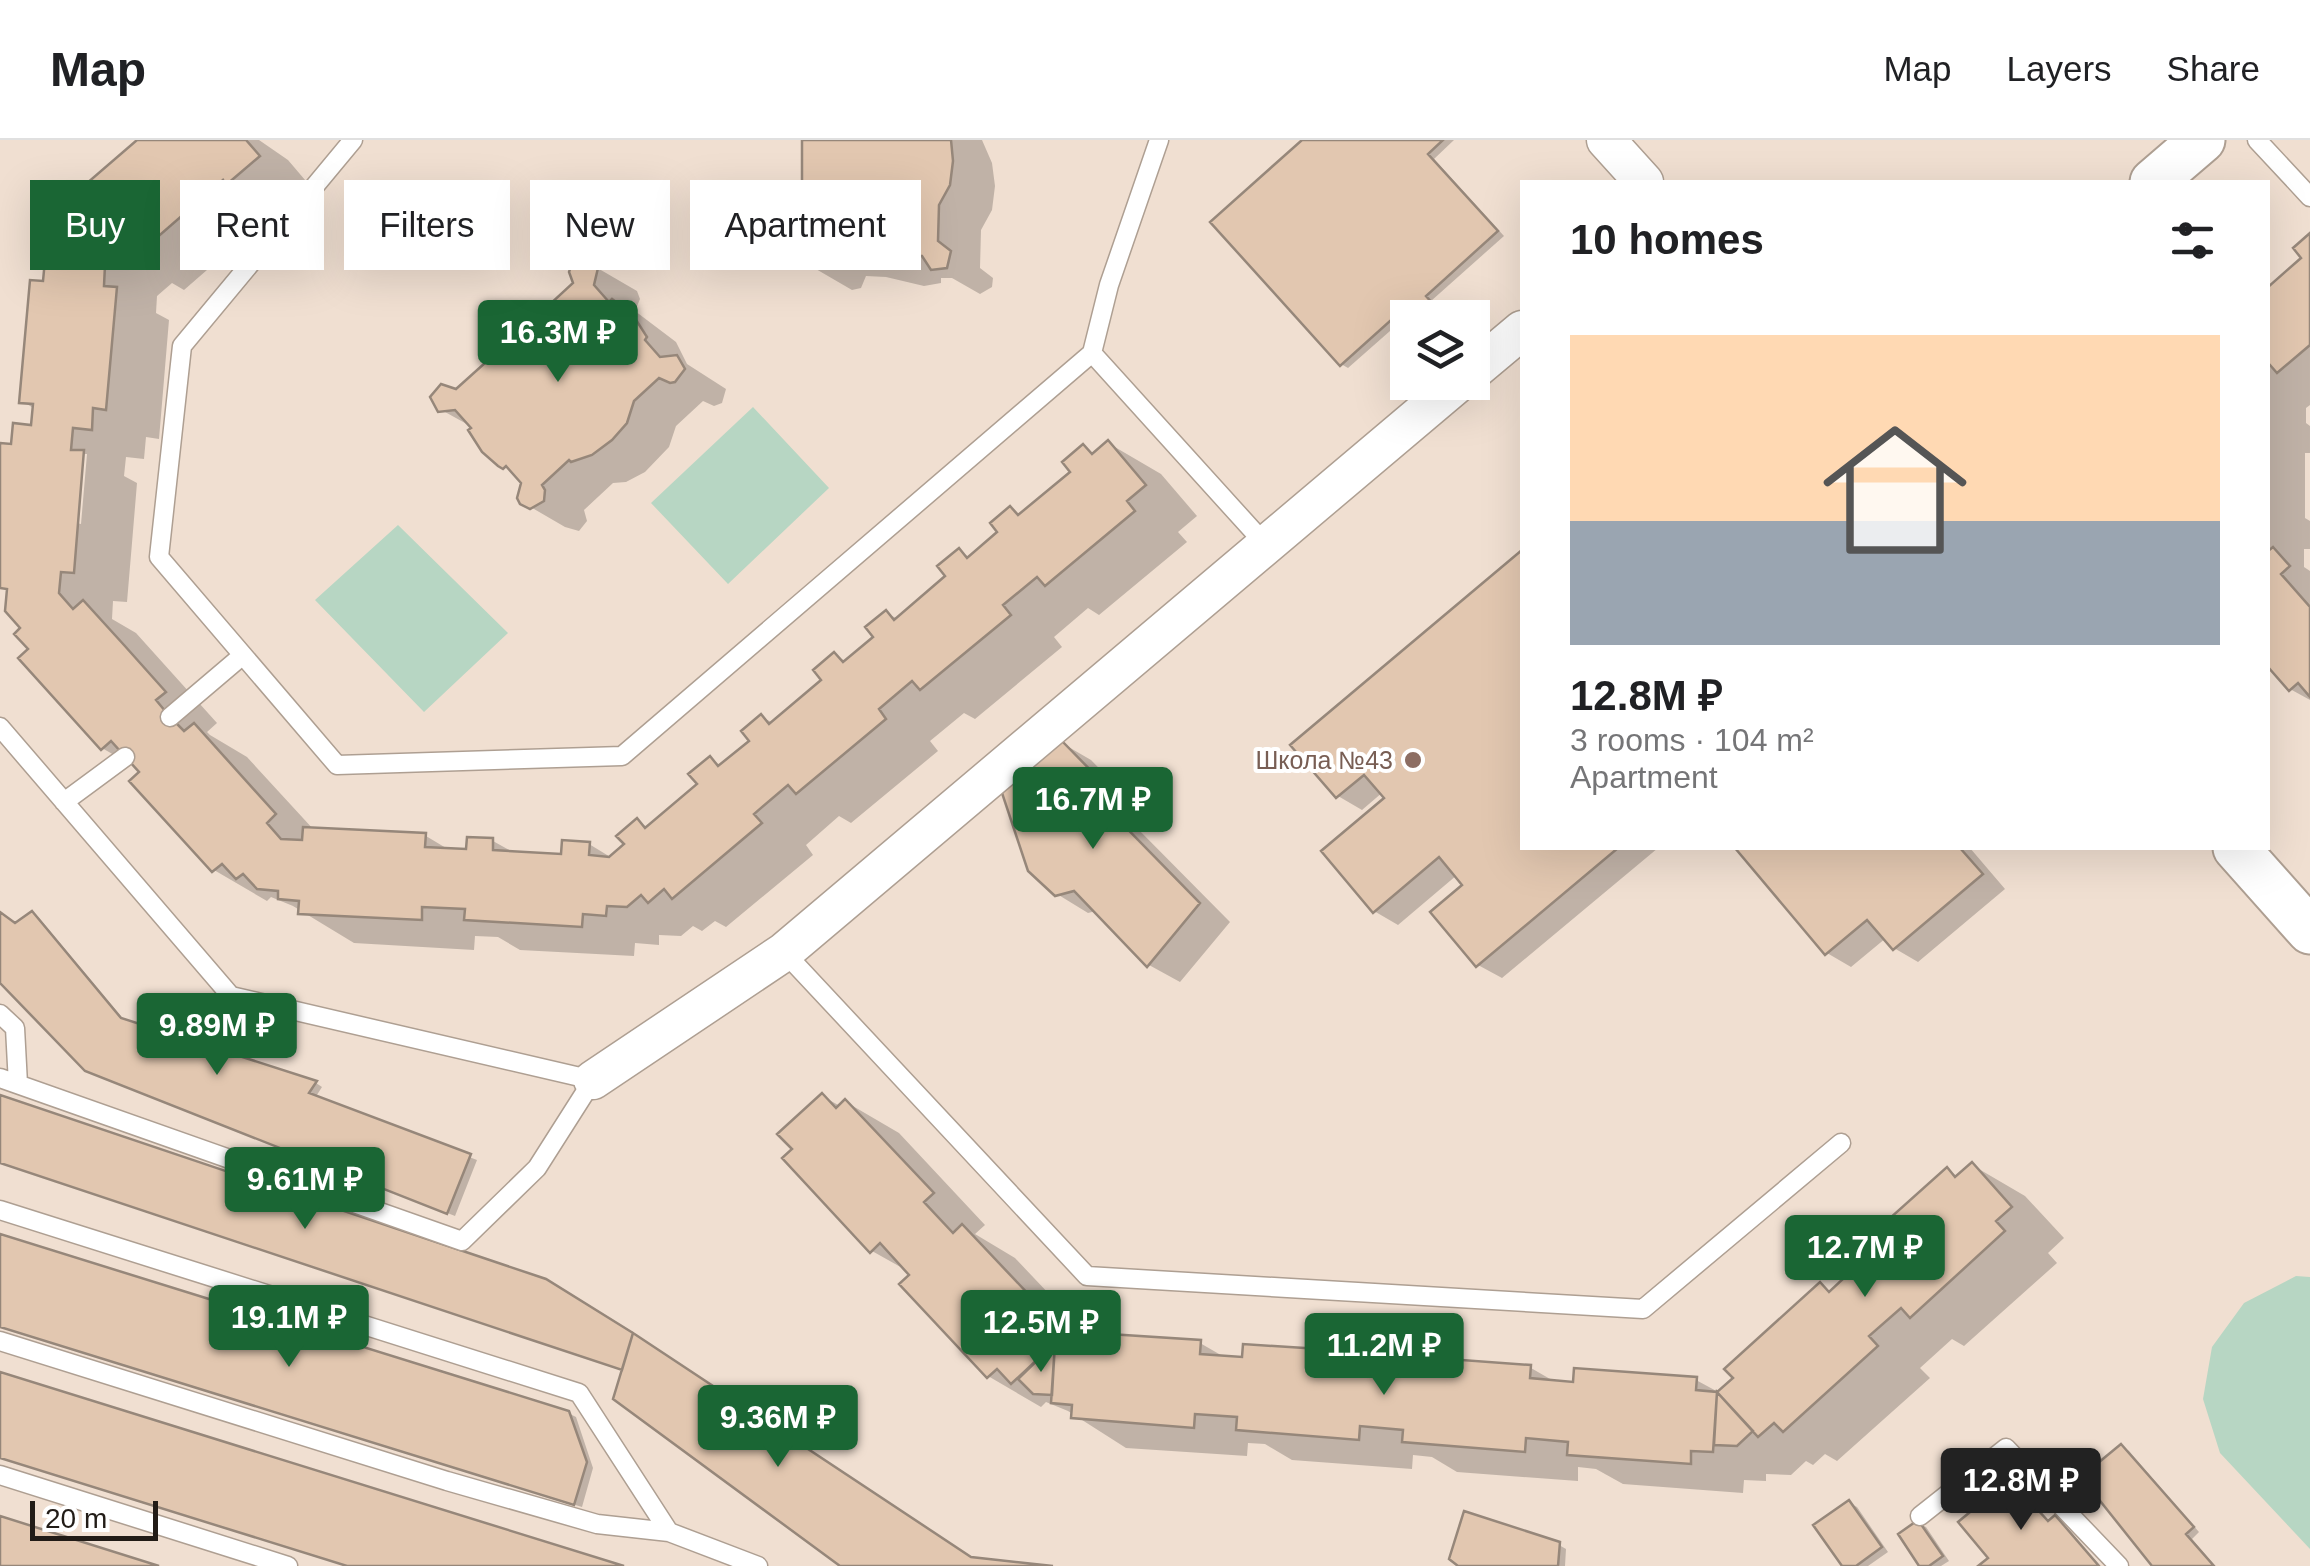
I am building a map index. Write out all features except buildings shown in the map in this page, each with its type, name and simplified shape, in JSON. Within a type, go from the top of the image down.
[{"type":"street","points":[[1606,140],[1642,180]]},
{"type":"street","points":[[2156,180],[2202,140]]},
{"type":"street","points":[[1490,357],[1520,332]]},
{"type":"street","points":[[593,1080],[784,952],[1437,400]]},
{"type":"street","points":[[2238,850],[2310,931]]},
{"type":"lane","points":[[353,140],[182,346],[159,557],[337,765],[622,756],[1092,352],[1109,285],[1159,140]]},
{"type":"lane","points":[[2257,140],[2310,197]]},
{"type":"lane","points":[[1092,352],[1265,544]]},
{"type":"lane","points":[[170,716],[243,655]]},
{"type":"lane","points":[[0,727],[231,996],[593,1080],[537,1168],[462,1241],[9,1081],[15,1028],[0,1014]]},
{"type":"lane","points":[[64,802],[126,757]]},
{"type":"lane","points":[[784,952],[1086,1276],[1643,1309],[1841,1143]]},
{"type":"lane","points":[[0,1210],[579,1393],[669,1532]]},
{"type":"lane","points":[[0,1341],[466,1487],[597,1524],[669,1532],[758,1566]]},
{"type":"lane","points":[[1920,1516],[2006,1448],[2120,1566]]},
{"type":"lane","points":[[0,1475],[288,1566]]},
{"type":"green space","points":[[753,407],[829,488],[728,584],[651,503]]},
{"type":"green space","points":[[398,525],[508,633],[424,712],[315,600]]},
{"type":"green space","points":[[2296,1276],[2310,1277],[2310,1549],[2220,1453],[2203,1399],[2212,1347],[2244,1303]]},
{"type":"place","name":"Школа №43","points":[[1413,760]]}]
